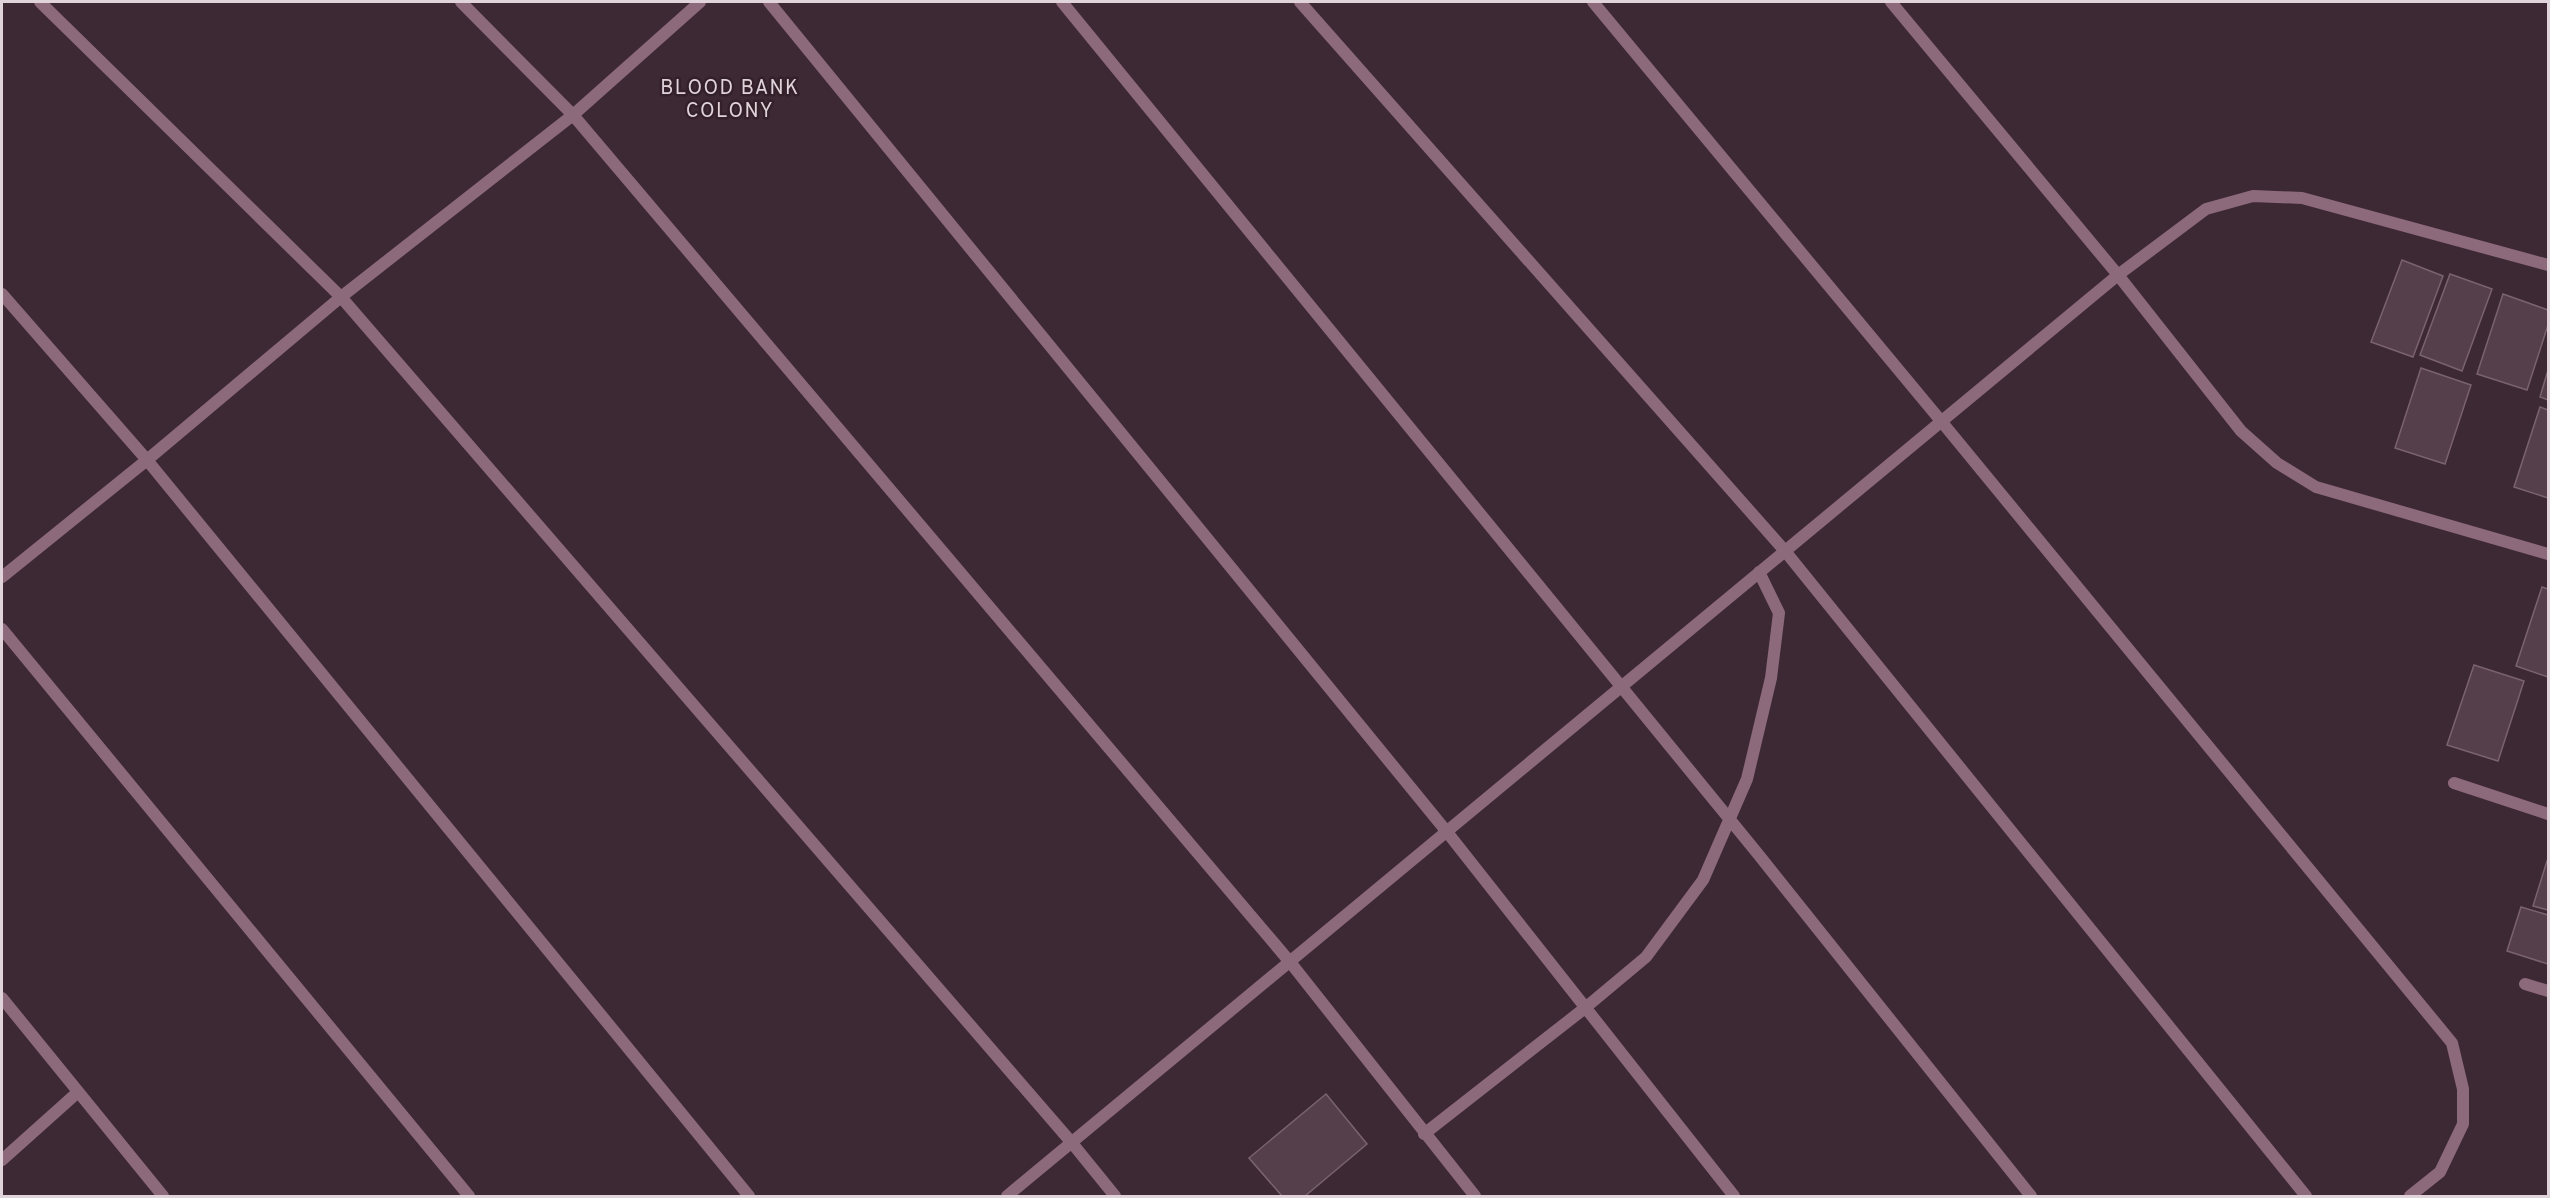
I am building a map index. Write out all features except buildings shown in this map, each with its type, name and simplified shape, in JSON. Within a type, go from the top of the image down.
[{"type":"street","points":[[40,2],[341,297],[1072,1143],[1115,1197]]},
{"type":"street","points":[[461,2],[573,116],[1290,962],[1475,1197]]},
{"type":"street","points":[[2,577],[147,460],[341,297],[573,116],[700,2]]},
{"type":"street","points":[[770,2],[1447,832],[1734,1197]]},
{"type":"street","points":[[1062,2],[1731,821],[2031,1197]]},
{"type":"street","points":[[1300,2],[1785,551],[2306,1197]]},
{"type":"street","points":[[1593,2],[2452,1043],[2463,1089],[2463,1124],[2440,1172],[2410,1197]]},
{"type":"street","points":[[1892,2],[2118,275],[2241,431],[2277,463],[2316,487],[2548,554]]},
{"type":"street","points":[[1007,1197],[2118,275],[2206,209],[2253,196],[2302,198],[2548,265]]},
{"type":"street","points":[[2,294],[147,460],[749,1197]]},
{"type":"street","points":[[1424,1134],[1585,1008],[1646,957],[1703,880],[1731,821],[1747,779],[1771,678],[1779,613],[1759,572]]},
{"type":"street","points":[[2,629],[469,1197]]},
{"type":"street","points":[[2454,783],[2548,814]]},
{"type":"street","points":[[2525,984],[2548,991]]},
{"type":"street","points":[[2,998],[163,1197]]},
{"type":"street","points":[[2,1160],[78,1092]]},
{"type":"district","name":"BLOOD BANK COLONY","points":[[730,100]]}]
